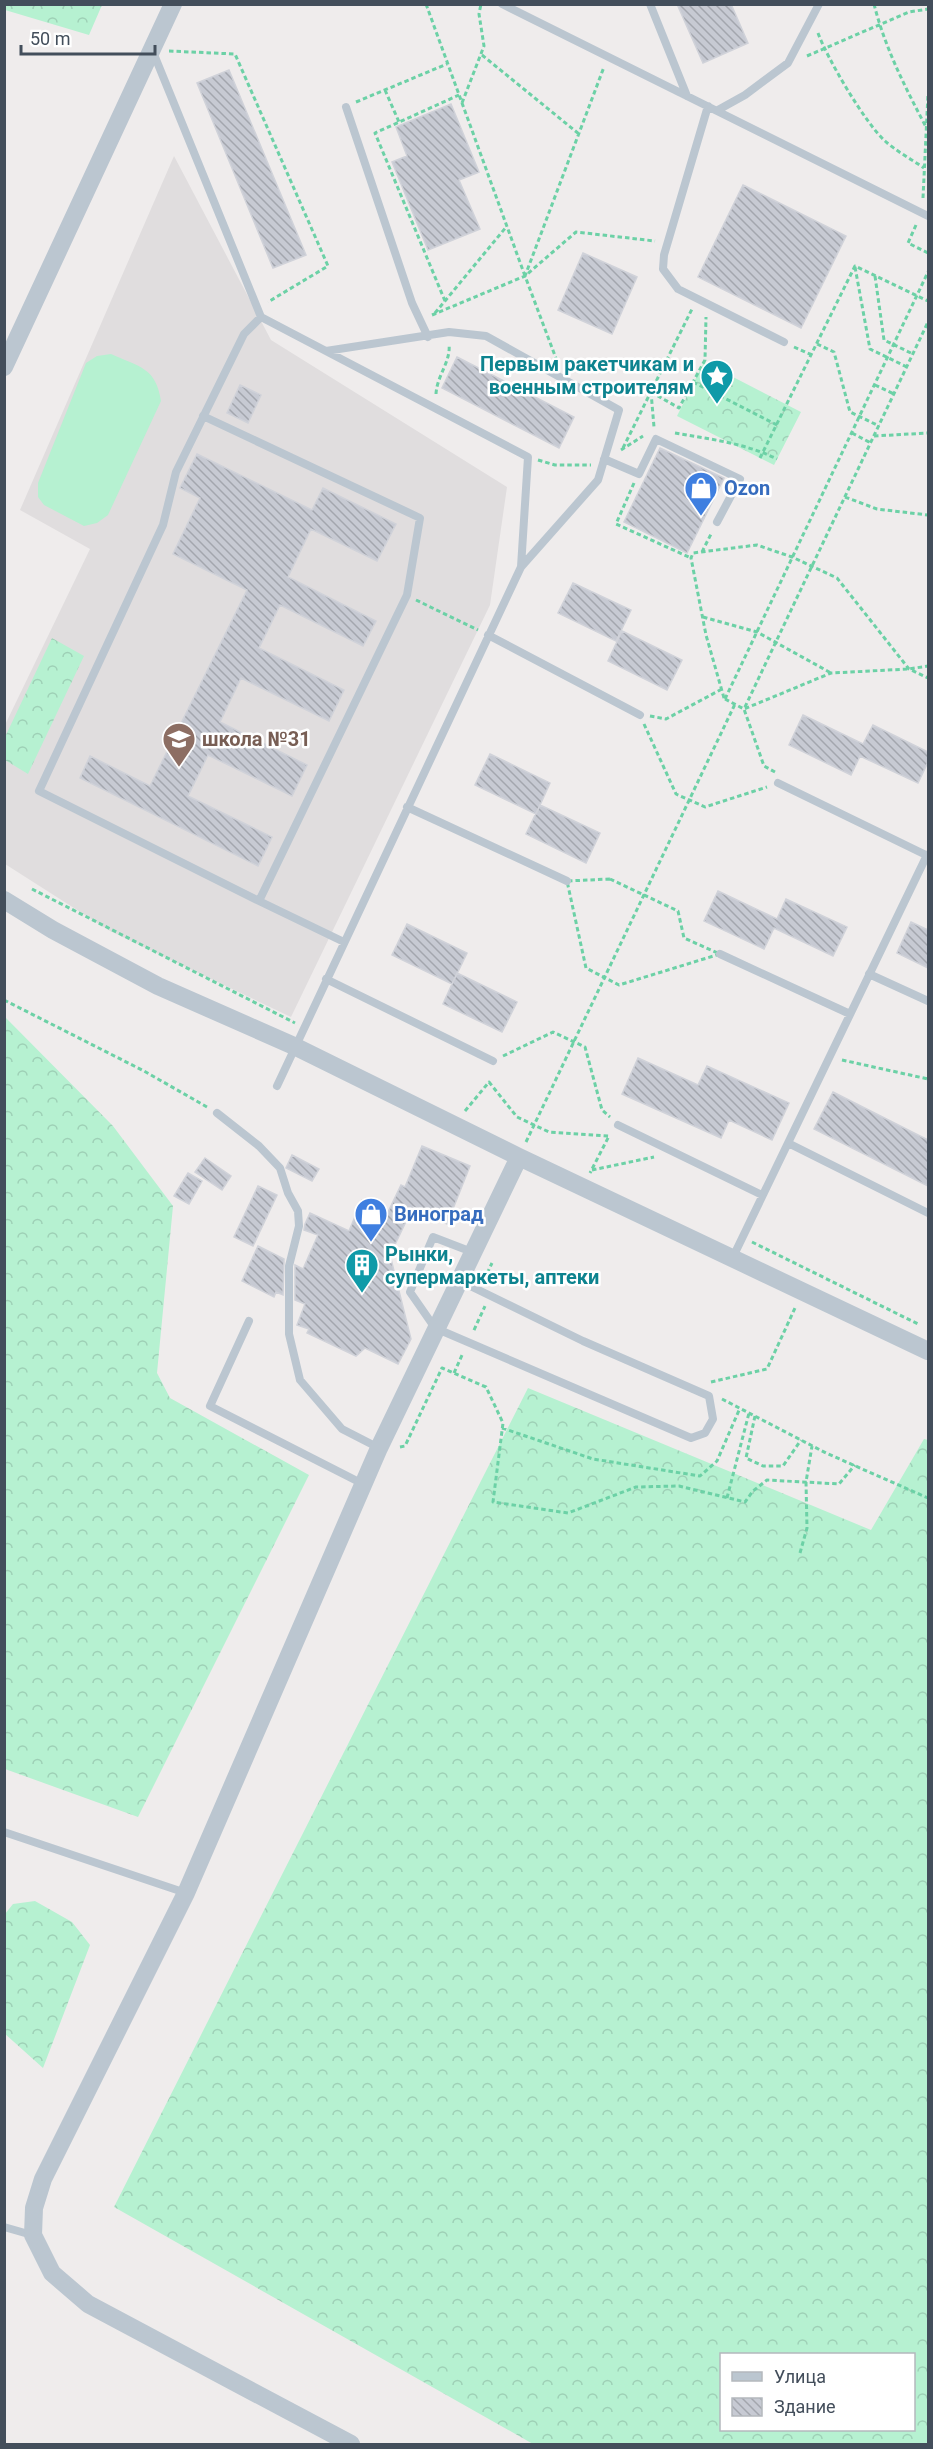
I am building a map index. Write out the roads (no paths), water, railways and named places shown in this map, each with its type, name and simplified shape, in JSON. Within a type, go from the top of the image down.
[{"type":"street","points":[[4,367],[173,4]]},
{"type":"street","points":[[4,900],[53,930],[158,986],[294,1046],[583,1188],[928,1351]]},
{"type":"street","points":[[351,2445],[232,2379],[88,2304],[52,2272],[33,2235],[33,2208],[43,2179],[186,1893],[379,1448],[519,1157]]},
{"type":"lane","points":[[502,4],[925,214]]},
{"type":"lane","points":[[651,4],[687,96]]},
{"type":"lane","points":[[718,110],[745,95],[788,63],[813,20],[819,4]]},
{"type":"lane","points":[[152,50],[261,317],[528,457],[521,567]]},
{"type":"lane","points":[[708,106],[668,242],[663,269],[678,289],[784,342]]},
{"type":"lane","points":[[346,107],[419,321],[428,337]]},
{"type":"lane","points":[[261,317],[244,334],[176,472],[163,525],[39,791],[344,942]]},
{"type":"lane","points":[[277,1086],[521,567],[598,480],[619,410],[486,336],[448,332],[428,337],[326,351]]},
{"type":"lane","points":[[203,416],[420,518],[407,595],[259,901]]},
{"type":"lane","points":[[604,459],[639,474],[656,438],[740,479],[717,522]]},
{"type":"lane","points":[[489,636],[640,715]]},
{"type":"lane","points":[[732,1258],[928,855],[778,783]]},
{"type":"lane","points":[[407,807],[567,882]]},
{"type":"lane","points":[[720,954],[850,1014]]},
{"type":"lane","points":[[869,974],[928,1001]]},
{"type":"lane","points":[[326,979],[493,1061]]},
{"type":"lane","points":[[217,1113],[259,1146],[279,1168],[288,1193],[298,1211],[299,1226],[289,1266],[289,1334],[300,1380],[342,1429],[379,1448]]},
{"type":"lane","points":[[618,1125],[762,1195]]},
{"type":"lane","points":[[788,1143],[928,1213]]},
{"type":"lane","points":[[459,1280],[583,1341],[709,1396],[713,1419],[705,1433],[691,1438],[435,1328],[410,1292],[433,1237],[472,1253]]},
{"type":"lane","points":[[249,1321],[210,1406],[363,1484]]},
{"type":"lane","points":[[4,1832],[186,1893]]},
{"type":"lane","points":[[4,2227],[33,2235]]},
{"type":"place","name":"Первым ракетчикам и военным строителям","points":[[717,405]]},
{"type":"place","name":"Ozon","points":[[701,517]]},
{"type":"place","name":"школа №31","points":[[179,768]]},
{"type":"place","name":"Виноград","points":[[371,1243]]},
{"type":"place","name":"Рынки, супермаркеты, аптеки","points":[[362,1294]]}]
